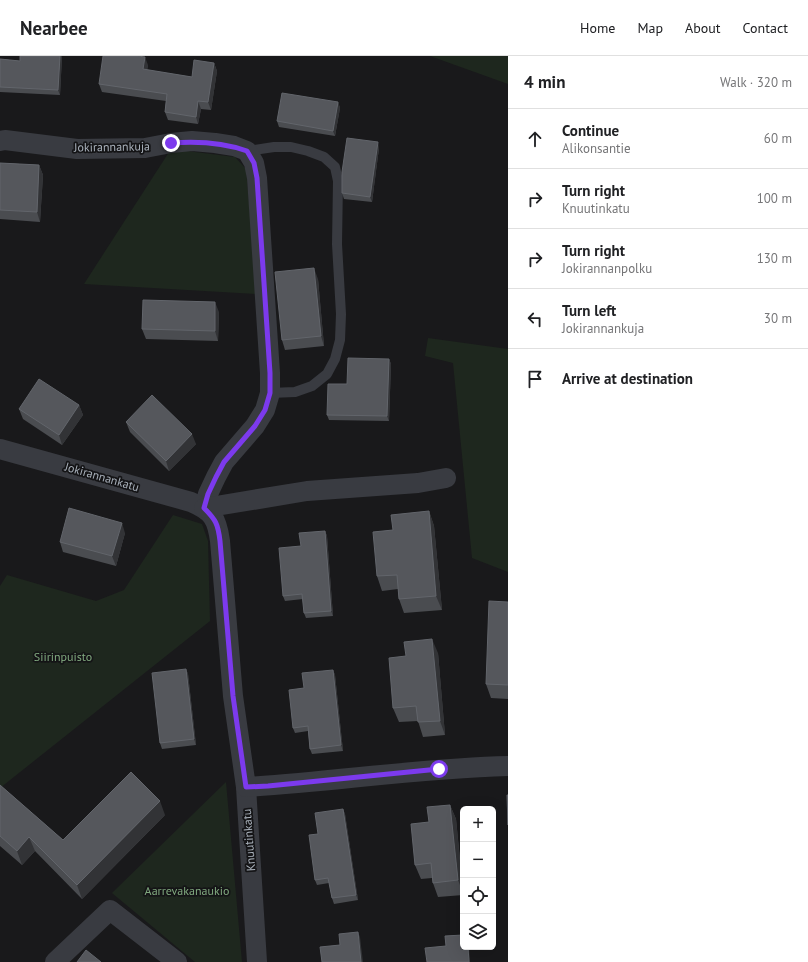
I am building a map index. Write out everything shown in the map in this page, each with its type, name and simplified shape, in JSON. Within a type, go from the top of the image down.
[{"type":"street","name":"Jokirannankuja","points":[[0,141],[6,140],[77,149],[145,148],[192,141],[234,146],[247,151]]},
{"type":"street","points":[[247,151],[254,163],[257,178],[270,373],[270,393],[265,410],[255,426],[224,462],[208,494],[204,508],[306,491],[418,483],[446,478]]},
{"type":"street","name":"Jokirannankatu","points":[[0,449],[191,502],[204,508]]},
{"type":"street","name":"Knuutinkatu","points":[[204,508],[213,517],[218,528],[220,541],[233,696],[246,787],[257,962]]},
{"type":"street","points":[[246,787],[439,769],[508,766]]},
{"type":"street","points":[[55,962],[110,910],[177,962]]},
{"type":"lane","points":[[247,151],[274,147],[291,147],[308,151],[324,157],[335,167],[338,181],[337,244],[341,314],[340,340],[335,359],[327,374],[312,386],[295,392],[270,393]]},
{"type":"green space","points":[[430,56],[508,56],[508,84]]},
{"type":"green space","points":[[171,149],[235,157],[246,169],[257,294],[84,284]]},
{"type":"green space","points":[[428,338],[508,349],[508,572],[472,558],[453,363],[425,356]]},
{"type":"green space","name":"Siirinpuisto","points":[[173,515],[202,524],[208,541],[210,621],[0,788],[0,586],[7,575],[96,601],[124,590]]},
{"type":"green space","name":"Aarrevakanaukio","points":[[226,782],[242,962],[195,962],[112,893]]},
{"type":"building","points":[[20,56],[60,56],[58,90],[0,87],[0,59],[20,61]]},
{"type":"building","points":[[103,56],[145,57],[143,69],[192,77],[194,60],[214,63],[208,102],[198,101],[196,117],[165,112],[167,94],[99,84]]},
{"type":"building","points":[[282,93],[338,102],[333,131],[277,121]]},
{"type":"building","points":[[347,138],[378,142],[370,197],[342,193],[342,172]]},
{"type":"building","points":[[0,163],[39,165],[37,212],[0,210]]},
{"type":"building","points":[[314,268],[321,336],[282,340],[275,272]]},
{"type":"building","points":[[143,300],[215,302],[215,331],[142,329]]},
{"type":"building","points":[[348,358],[389,359],[387,416],[327,415],[328,384],[347,384]]},
{"type":"building","points":[[39,379],[79,405],[59,435],[19,409]]},
{"type":"building","points":[[152,395],[192,434],[166,461],[126,422]]},
{"type":"building","points":[[69,508],[122,523],[112,556],[60,542]]},
{"type":"building","points":[[429,511],[436,596],[399,599],[397,575],[377,576],[373,532],[393,530],[391,515]]},
{"type":"building","points":[[325,531],[331,611],[304,613],[302,594],[283,596],[279,548],[301,546],[299,533]]},
{"type":"building","points":[[489,601],[508,602],[508,685],[486,684]]},
{"type":"building","points":[[432,639],[440,721],[418,722],[416,706],[393,708],[389,658],[406,656],[404,642]]},
{"type":"building","points":[[186,669],[194,739],[160,743],[152,673]]},
{"type":"building","points":[[333,670],[341,745],[310,749],[308,726],[293,728],[289,690],[304,688],[302,673]]},
{"type":"building","points":[[131,772],[160,801],[77,885],[29,837],[17,851],[0,836],[0,785],[63,840]]},
{"type":"building","points":[[507,795],[508,795],[508,825]]},
{"type":"building","points":[[450,805],[458,880],[433,883],[431,863],[415,865],[411,824],[429,822],[427,807]]},
{"type":"building","points":[[343,809],[356,895],[332,898],[328,878],[315,880],[309,835],[318,834],[315,813]]},
{"type":"building","points":[[358,932],[361,962],[322,962],[320,947],[340,945],[339,934]]},
{"type":"building","points":[[460,935],[460,950],[468,950],[469,962],[427,962],[425,948],[446,946],[445,936]]},
{"type":"building","points":[[86,950],[101,962],[77,962]]},
{"type":"route","points":[[171,143],[192,141],[215,143],[234,146],[247,151],[254,163],[257,178],[270,373],[270,393],[265,410],[255,426],[224,462],[208,494],[204,508],[213,517],[218,528],[220,541],[233,696],[246,787],[439,769]]}]
